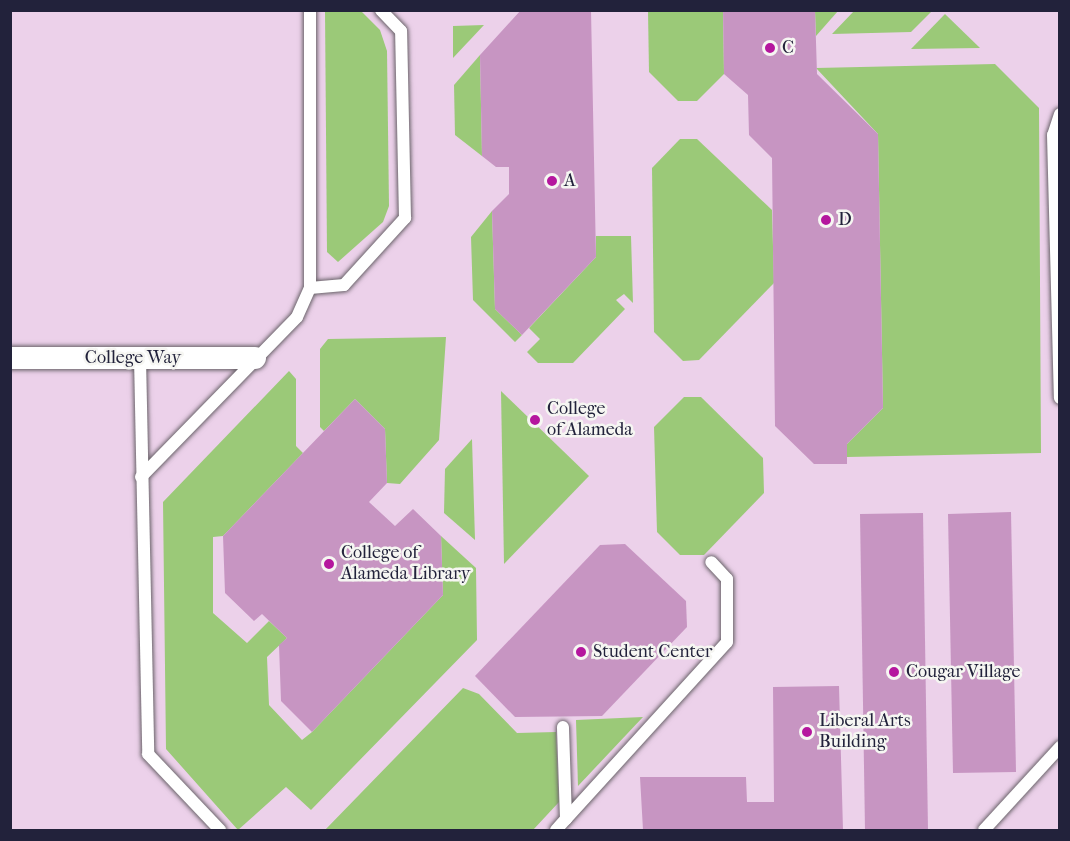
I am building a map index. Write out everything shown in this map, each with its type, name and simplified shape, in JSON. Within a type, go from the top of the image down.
[{"type":"street","name":"College Way","points":[[10,358],[255,358]]},
{"type":"lane","points":[[141,477],[297,317],[310,288],[310,10]]},
{"type":"lane","points":[[310,288],[344,285],[405,218],[401,30],[381,10]]},
{"type":"lane","points":[[1059,114],[1053,135],[1059,398]]},
{"type":"lane","points":[[140,358],[148,754],[220,831]]},
{"type":"lane","points":[[556,831],[727,642],[727,579],[711,562]]},
{"type":"lane","points":[[563,727],[566,819]]},
{"type":"lane","points":[[984,831],[1059,747]]},
{"type":"shaded area","name":"College of Alameda","points":[[11,11],[1059,11],[1059,830],[11,830]]},
{"type":"green space","points":[[325,11],[361,11],[380,30],[387,51],[389,206],[383,222],[338,262],[327,252]]},
{"type":"green space","points":[[648,11],[723,11],[724,74],[697,101],[678,101],[649,72]]},
{"type":"green space","points":[[815,11],[838,11],[816,36]]},
{"type":"green space","points":[[854,11],[932,11],[911,32],[832,34]]},
{"type":"green space","points":[[945,14],[980,48],[911,49]]},
{"type":"green space","points":[[484,25],[453,58],[453,26]]},
{"type":"green space","points":[[480,55],[482,156],[455,135],[454,85]]},
{"type":"green space","points":[[995,64],[1039,108],[1041,453],[847,457],[847,444],[883,408],[878,134],[816,68]]},
{"type":"green space","points":[[680,139],[697,139],[772,210],[774,283],[699,360],[683,361],[654,332],[652,168]]},
{"type":"green space","points":[[492,211],[495,309],[522,335],[515,342],[473,300],[471,237]]},
{"type":"green space","points":[[596,236],[631,236],[633,303],[624,294],[616,300],[625,309],[573,363],[538,363],[527,352],[540,339],[529,328],[596,257]]},
{"type":"green space","points":[[446,337],[439,440],[400,484],[387,483],[385,429],[355,399],[324,431],[320,427],[320,349],[328,339]]},
{"type":"green space","points":[[289,371],[296,379],[296,446],[303,453],[223,536],[213,537],[213,613],[247,643],[269,621],[287,638],[267,657],[269,705],[302,740],[312,732],[443,595],[441,536],[476,568],[477,640],[311,810],[286,787],[238,830],[166,749],[163,502]]},
{"type":"green space","points":[[501,391],[589,476],[504,564]]},
{"type":"green space","points":[[684,397],[701,397],[763,458],[764,493],[704,555],[680,555],[657,532],[654,427]]},
{"type":"green space","points":[[472,439],[475,540],[444,513],[445,469]]},
{"type":"green space","points":[[463,688],[479,694],[517,733],[556,732],[559,802],[533,830],[325,830]]},
{"type":"green space","points":[[643,717],[578,786],[576,720]]},
{"type":"building","name":"A","points":[[521,10],[591,10],[596,257],[522,335],[495,309],[492,211],[509,194],[509,167],[496,167],[482,156],[480,55]]},
{"type":"building","name":"D","points":[[723,10],[815,10],[817,74],[878,134],[883,408],[847,444],[847,464],[814,464],[775,426],[772,158],[749,135],[748,95],[724,74]]},
{"type":"building","points":[[355,399],[385,429],[387,483],[369,502],[395,526],[413,509],[441,536],[443,595],[312,732],[281,701],[279,645],[287,638],[262,614],[254,621],[225,593],[223,536]]},
{"type":"building","name":"Cougar Village","points":[[1011,512],[1016,772],[953,773],[948,514]]},
{"type":"building","name":"Cougar Village","points":[[923,513],[928,830],[865,830],[860,514]]},
{"type":"building","name":"Student Center","points":[[625,544],[686,601],[687,627],[602,716],[515,717],[475,676],[600,545]]},
{"type":"building","name":"Liberal Arts Building","points":[[839,686],[843,830],[643,830],[640,777],[746,777],[747,802],[774,802],[773,687]]},
{"type":"place","name":"C","points":[[770,48]]},
{"type":"place","name":"A","points":[[552,181]]},
{"type":"place","name":"D","points":[[826,220]]},
{"type":"place","name":"College of Alameda","points":[[535,420]]},
{"type":"place","name":"College of Alameda Library","points":[[329,564]]},
{"type":"place","name":"Student Center","points":[[581,652]]},
{"type":"place","name":"Cougar Village","points":[[894,672]]},
{"type":"place","name":"Liberal Arts Building","points":[[807,732]]}]
